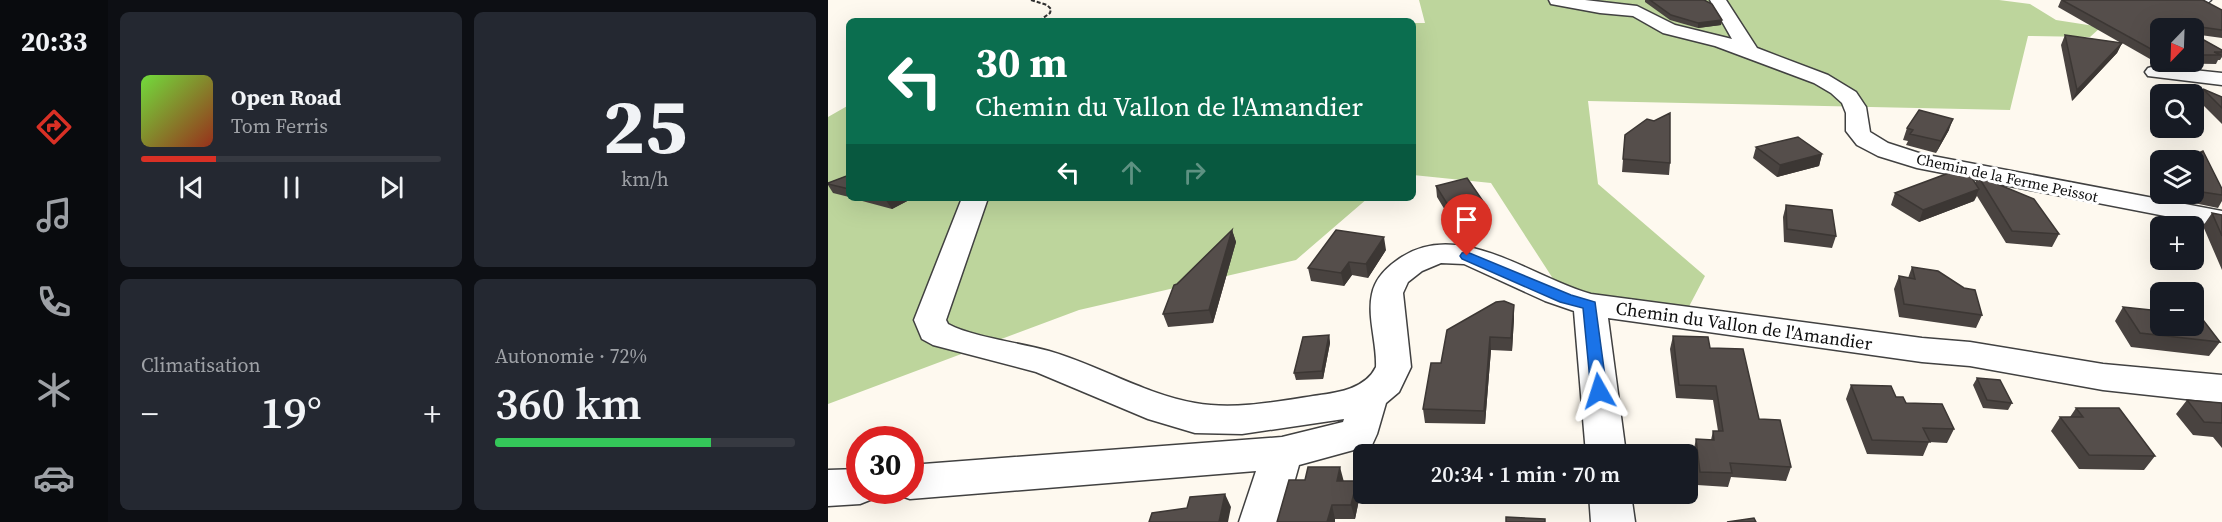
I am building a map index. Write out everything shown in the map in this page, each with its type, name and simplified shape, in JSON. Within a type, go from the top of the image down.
[{"type":"street","name":"Chemin de la Ferme Peissot","points":[[1557,0],[1600,8],[1637,11],[1669,29],[1722,42],[1835,85],[1851,99],[1857,112],[1856,127],[1861,137],[1879,147],[1917,161],[2222,219]]},
{"type":"street","points":[[1718,0],[1750,53]]},
{"type":"street","points":[[2181,0],[2203,0]]},
{"type":"street","points":[[2155,72],[2222,79]]},
{"type":"street","name":"Chemin du Vallon de l'Amandier","points":[[974,201],[930,320],[934,331],[945,337],[1063,368],[1152,406],[1196,418],[1238,420],[1331,409],[1370,395],[1385,384],[1394,366],[1394,340],[1385,300],[1389,284],[1398,271],[1427,256],[1446,253],[1467,256],[1566,298],[1590,305],[1922,350],[1970,354],[2103,377],[2222,389]]},
{"type":"street","points":[[1590,305],[1605,444]]},
{"type":"street","points":[[924,481],[1282,453],[1358,434],[1370,395]]},
{"type":"street","points":[[1261,522],[1282,453]]},
{"type":"street","points":[[828,488],[846,487]]},
{"type":"street","points":[[1611,504],[1613,522]]},
{"type":"path","points":[[1031,0],[1047,5],[1051,9],[1050,13],[1043,18]]},
{"type":"green space","points":[[1419,0],[1999,0],[2030,4],[2056,20],[2101,27],[2090,37],[2028,36],[2010,110],[1588,101],[1598,184],[1705,276],[1684,316],[1561,291],[1491,183],[1416,175],[1416,23],[1425,23]]},
{"type":"green space","points":[[846,107],[846,201],[1365,201],[1296,260],[1079,310],[828,404],[828,117]]},
{"type":"building","points":[[1650,0],[1704,0],[1712,4],[1722,20],[1698,23],[1671,15]]},
{"type":"building","points":[[2062,0],[2203,0],[2222,10],[2222,30],[2204,27],[2204,18],[2150,18],[2150,48]]},
{"type":"building","points":[[2065,35],[2122,43],[2077,90]]},
{"type":"building","points":[[2204,40],[2222,50],[2222,52],[2214,52],[2221,55],[2204,55]]},
{"type":"building","points":[[2204,89],[2222,97],[2222,108],[2204,90]]},
{"type":"building","points":[[1919,110],[1953,119],[1941,141],[1910,134],[1913,130],[1907,128]]},
{"type":"building","points":[[1670,113],[1670,163],[1623,159],[1625,135],[1647,119],[1654,121]]},
{"type":"building","points":[[1798,137],[1822,154],[1780,165],[1756,147]]},
{"type":"building","points":[[2204,153],[2222,189],[2222,195],[2204,192]]},
{"type":"building","points":[[1965,167],[1979,189],[1923,210],[1895,193]]},
{"type":"building","points":[[846,176],[846,188],[828,183]]},
{"type":"building","points":[[1978,176],[2034,199],[2059,234],[2012,231]]},
{"type":"building","points":[[1467,178],[1489,210],[1456,218],[1436,186]]},
{"type":"building","points":[[1786,205],[1832,210],[1836,236],[1787,229]]},
{"type":"building","points":[[2212,213],[2222,215],[2222,236]]},
{"type":"building","points":[[1232,230],[1209,310],[1163,314],[1174,285]]},
{"type":"building","points":[[1336,230],[1384,237],[1366,264],[1349,262],[1341,273],[1308,268]]},
{"type":"building","points":[[1912,267],[1938,271],[1964,288],[1975,290],[1982,315],[1904,304],[1899,276],[1915,279]]},
{"type":"building","points":[[1504,301],[1514,305],[1511,338],[1490,337],[1484,411],[1423,409],[1431,363],[1441,363],[1447,330],[1496,302]]},
{"type":"building","points":[[2123,307],[2150,310],[2150,334],[2140,333]]},
{"type":"building","points":[[2204,321],[2220,342],[2167,336],[2204,336]]},
{"type":"building","points":[[1329,335],[1322,371],[1294,373],[1303,337]]},
{"type":"building","points":[[1673,336],[1708,337],[1710,348],[1743,349],[1759,419],[1780,420],[1791,467],[1730,463],[1732,473],[1700,472],[1696,439],[1714,440],[1713,431],[1723,431],[1716,386],[1679,385]]},
{"type":"building","points":[[1977,378],[2000,380],[2012,403],[1987,400]]},
{"type":"building","points":[[1851,385],[1891,386],[1896,397],[1903,397],[1906,403],[1942,404],[1954,429],[1923,428],[1930,442],[1872,440]]},
{"type":"building","points":[[2187,400],[2222,403],[2222,423],[2204,422]]},
{"type":"building","points":[[2076,408],[2119,408],[2155,456],[2089,455],[2060,417],[2083,417]]},
{"type":"building","points":[[1308,467],[1340,467],[1337,481],[1353,481],[1351,505],[1332,505],[1327,522],[1277,522],[1289,480],[1305,480]]},
{"type":"building","points":[[1225,494],[1219,522],[1149,522],[1152,513],[1187,508],[1190,497]]},
{"type":"building","points":[[1506,517],[1545,519],[1545,522],[1506,522]]},
{"type":"building","points":[[1754,518],[1756,522],[1727,522]]},
{"type":"route","points":[[1467,256],[1566,298],[1590,305],[1599,391]]}]
